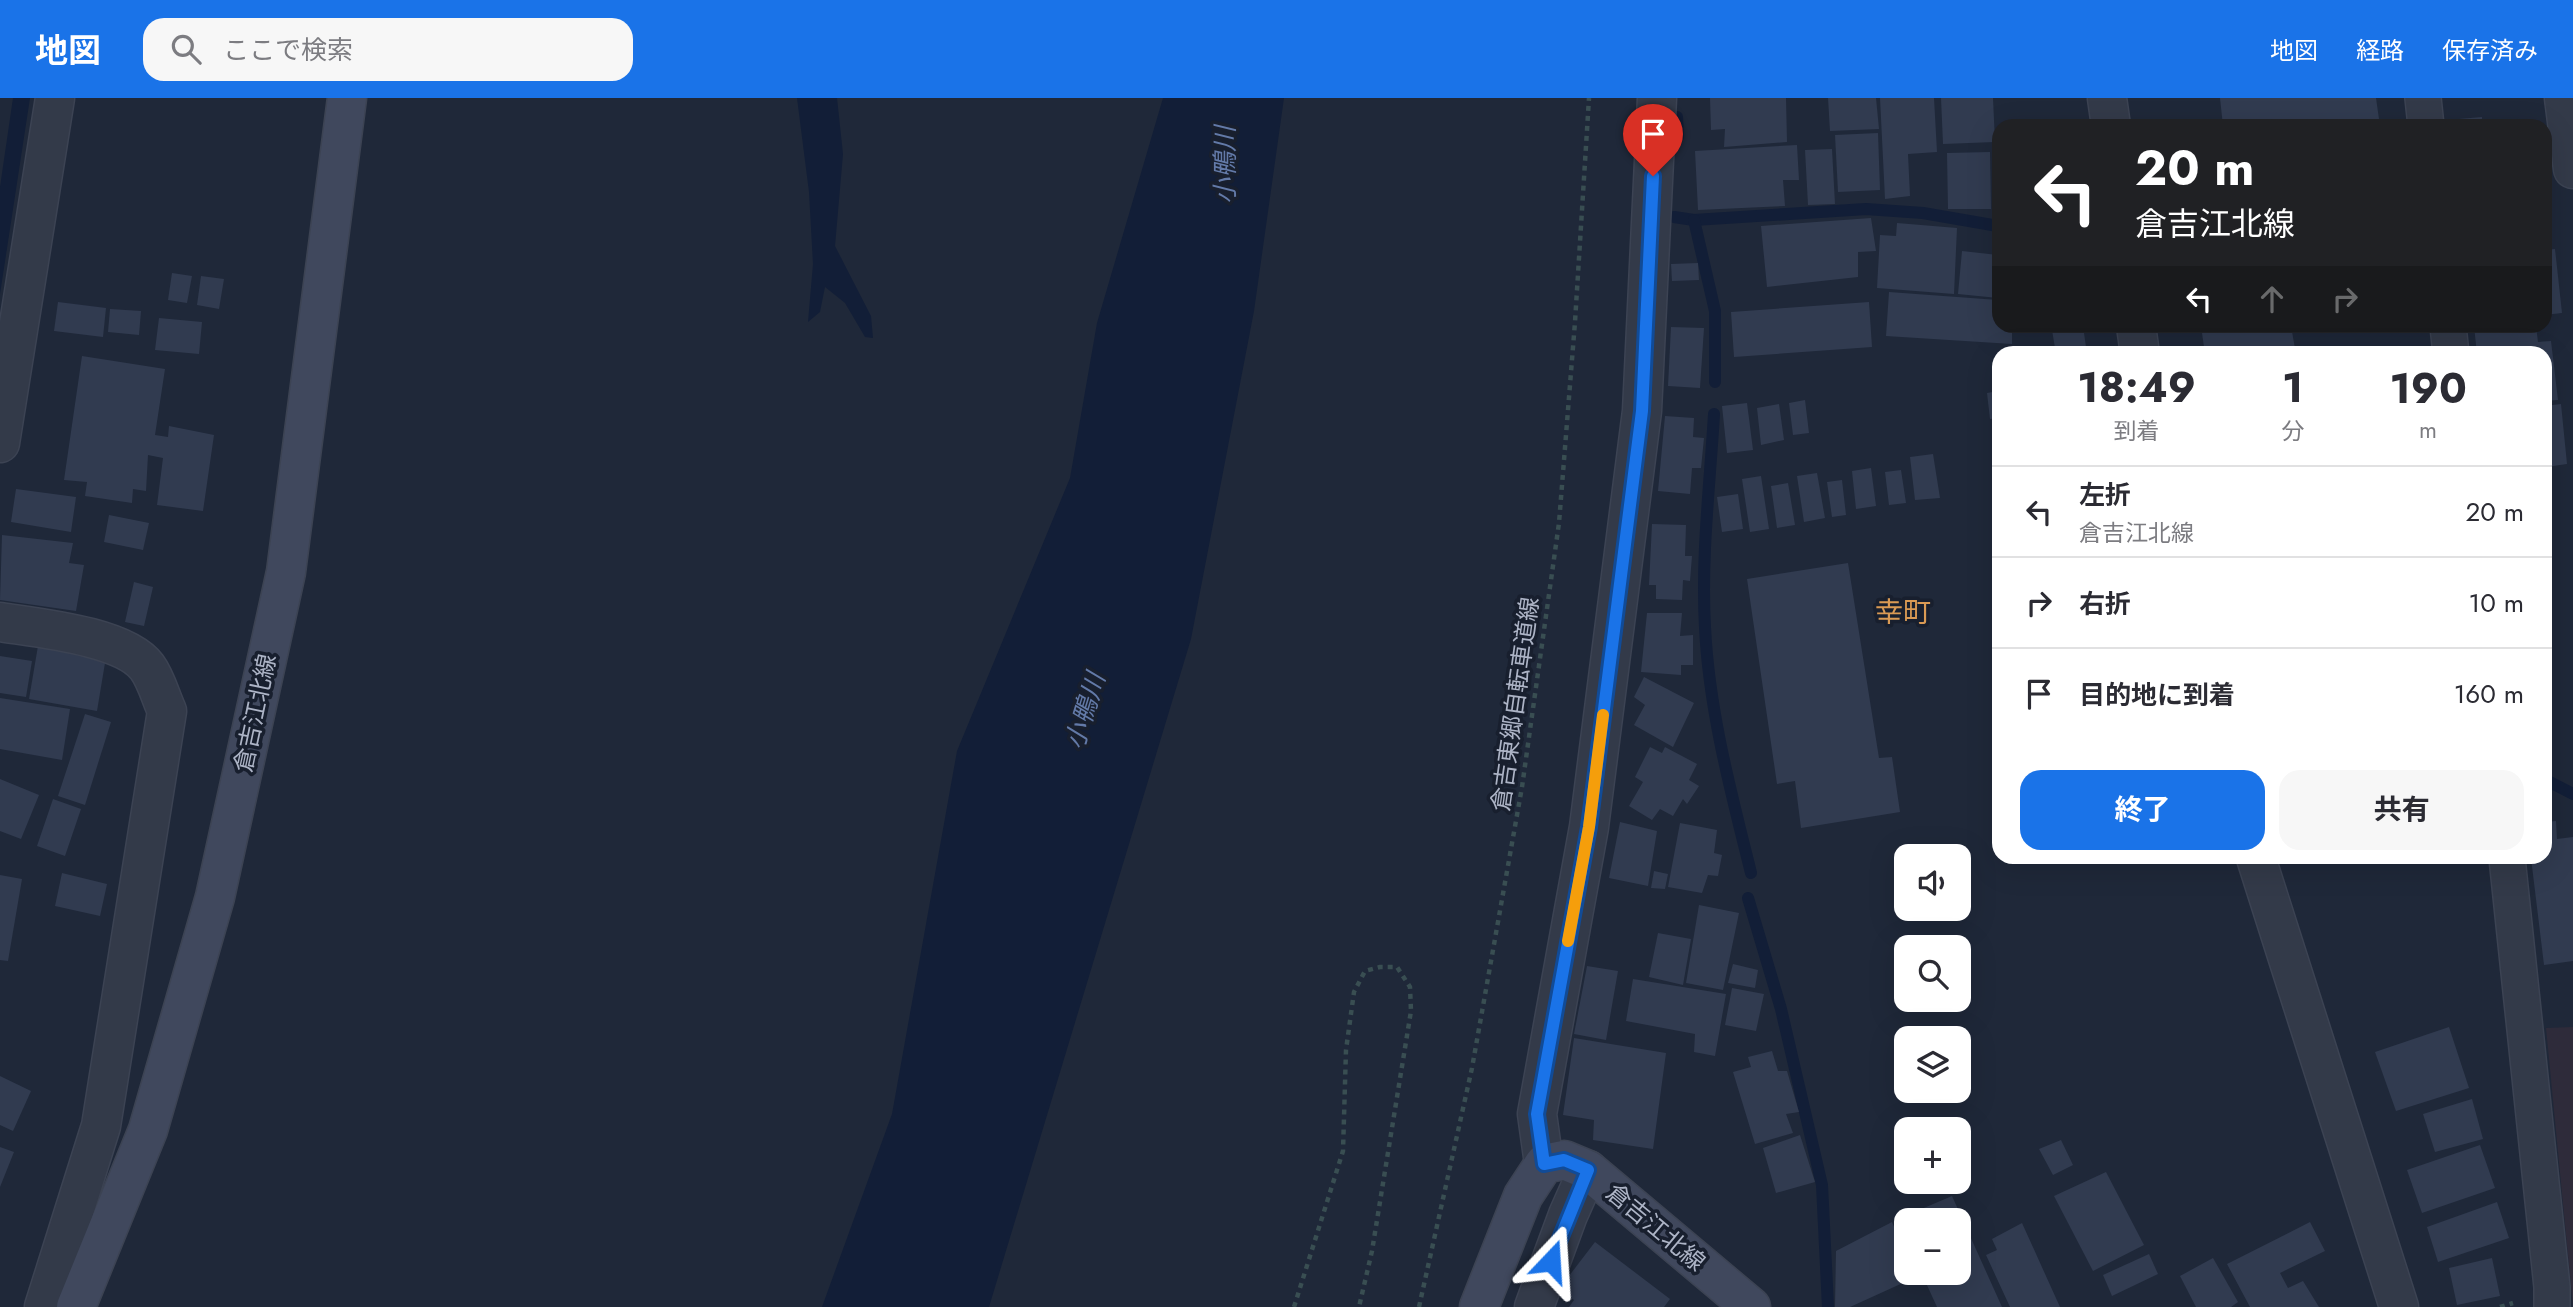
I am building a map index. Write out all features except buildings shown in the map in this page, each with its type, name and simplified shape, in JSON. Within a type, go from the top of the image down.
[{"type":"main road","name":"倉吉江北線","points":[[76,1307],[148,1130],[215,897],[286,572],[347,98]]},
{"type":"main road","name":"倉吉江北線","points":[[1544,1164],[1564,1160],[1588,1170],[1751,1307]]},
{"type":"main road","points":[[1479,1307],[1522,1196],[1544,1164]]},
{"type":"street","points":[[0,443],[55,98]]},
{"type":"street","points":[[1544,1164],[1537,1114],[1589,827],[1642,411],[1657,98]]},
{"type":"street","points":[[2108,98],[2110,119]]},
{"type":"street","points":[[2423,98],[2425,119]]},
{"type":"street","points":[[2564,98],[2573,169]]},
{"type":"street","points":[[0,622],[56,631],[125,647],[147,667],[167,711],[101,1126],[44,1307]]},
{"type":"street","points":[[2258,864],[2399,1307]]},
{"type":"street","points":[[2508,864],[2534,1102],[2552,1307]]},
{"type":"street","points":[[1534,1307],[1567,1215],[1588,1170]]},
{"type":"path","name":"倉吉東郷自転車道線","points":[[1419,1307],[1472,1068],[1524,774],[1559,523],[1589,98]]},
{"type":"path","points":[[1294,1307],[1343,1151],[1346,1050],[1353,992],[1365,971],[1380,967],[1397,967],[1410,987],[1411,1011],[1372,1251],[1359,1307]]},
{"type":"shaded area","points":[[2573,1027],[2573,1307],[2546,1028]]},
{"type":"water","points":[[13,98],[30,98],[0,294],[0,187]]},
{"type":"water","points":[[797,98],[837,98],[843,154],[835,246],[871,316],[873,338],[865,337],[845,303],[825,287],[820,312],[808,322],[813,264],[809,192]]},
{"type":"water","name":"小鴨川","points":[[1163,98],[1284,98],[1254,311],[1191,639],[989,1307],[822,1307],[892,1114],[957,751],[1070,478],[1097,323]]},
{"type":"waterway","points":[[1677,117],[1678,137]]},
{"type":"waterway","points":[[1674,217],[1694,220],[1866,209],[1923,213],[1992,225]]},
{"type":"waterway","points":[[1694,220],[1715,311],[1715,382]]},
{"type":"waterway","points":[[1714,414],[1704,574],[1707,658],[1722,751],[1751,873]]},
{"type":"waterway","points":[[2552,783],[2573,794]]},
{"type":"waterway","points":[[1748,898],[1781,1009],[1822,1185],[1828,1307]]},
{"type":"slow traffic","points":[[1568,941],[1589,827],[1603,715]]},
{"type":"district","name":"幸町","points":[[1903,612]]},
{"type":"route","points":[[1551,1261],[1567,1215],[1588,1170],[1564,1160],[1544,1164],[1537,1114],[1589,827],[1642,411],[1653,176]]}]
